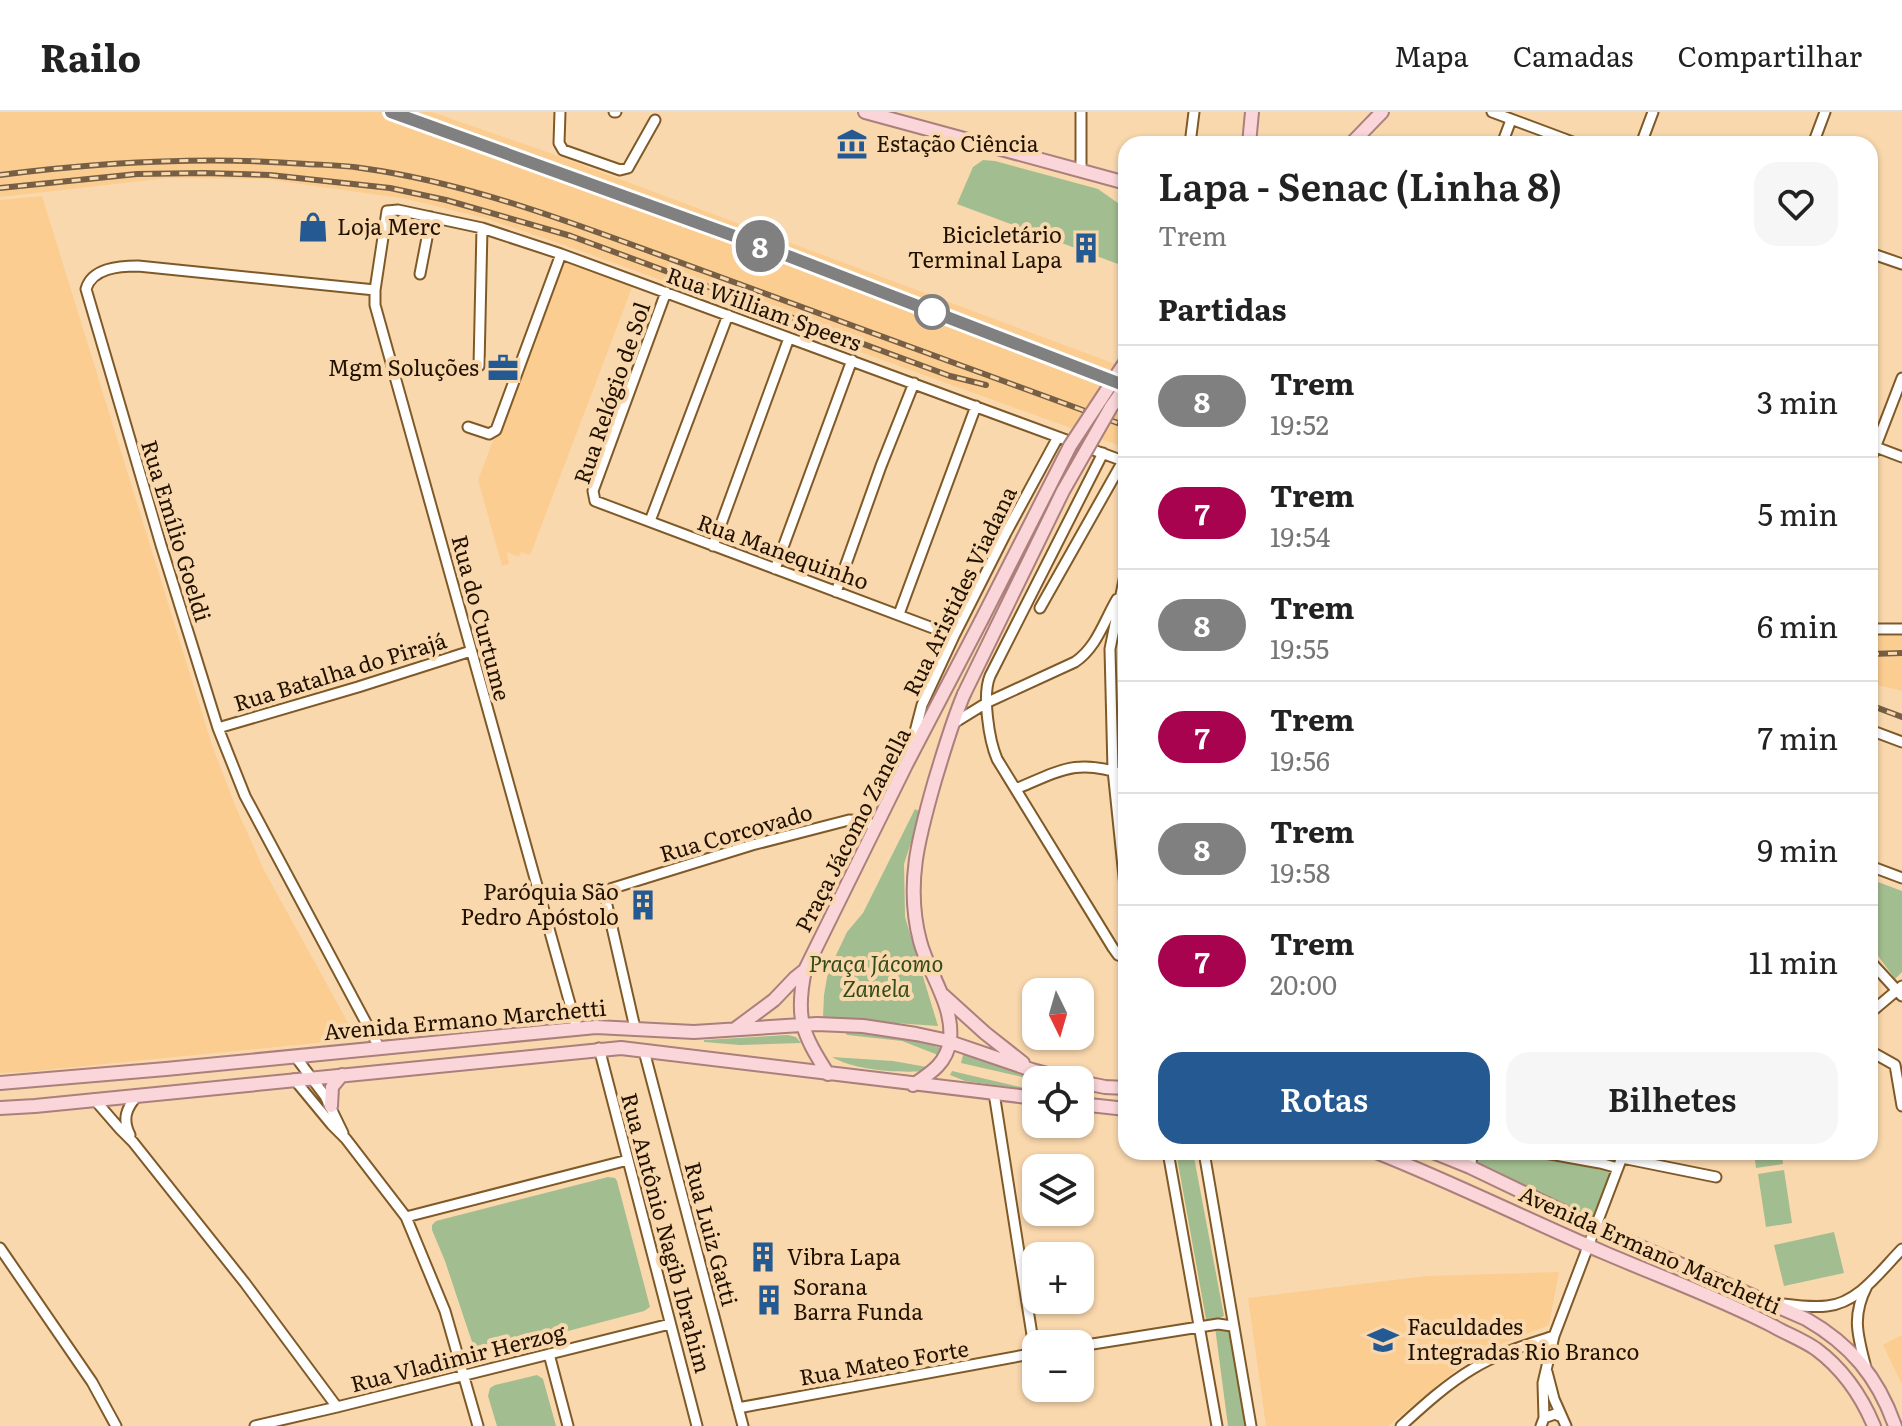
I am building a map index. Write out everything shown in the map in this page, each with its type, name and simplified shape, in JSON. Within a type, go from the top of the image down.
[{"type":"main road","points":[[865,112],[900,117],[1118,183]]},
{"type":"main road","points":[[1250,136],[1252,112]]},
{"type":"main road","points":[[1359,136],[1382,112]]},
{"type":"main road","name":"Praça Jácomo Zanella","points":[[802,1025],[800,1002],[805,970],[906,765],[1065,456],[1118,373]]},
{"type":"main road","name":"Praça Jácomo Zanella","points":[[950,1042],[941,993],[920,943],[914,912],[912,880],[920,832],[951,726],[964,694],[1063,491],[1118,398]]},
{"type":"main road","points":[[733,1030],[768,1006],[805,970]]},
{"type":"main road","points":[[941,993],[1027,1066]]},
{"type":"main road","name":"Avenida Ermano Marchetti","points":[[0,1083],[596,1027],[694,1032],[817,1024],[884,1028],[950,1042],[1022,1067]]},
{"type":"main road","points":[[802,1025],[828,1074]]},
{"type":"main road","points":[[913,1085],[942,1062],[950,1042]]},
{"type":"main road","name":"Avenida Ermano Marchetti","points":[[0,1108],[599,1048],[621,1048],[1022,1096]]},
{"type":"main road","points":[[331,1106],[332,1087],[342,1075]]},
{"type":"main road","points":[[1094,1085],[1118,1088]]},
{"type":"main road","points":[[0,1115],[35,1106]]},
{"type":"main road","points":[[1094,1106],[1118,1108]]},
{"type":"main road","name":"Avenida Ermano Marchetti","points":[[1396,1160],[1746,1312],[1813,1347],[1836,1365],[1852,1384],[1874,1426]]},
{"type":"main road","name":"Avenida Ermano Marchetti","points":[[1453,1160],[1824,1329],[1842,1342],[1866,1369],[1895,1426]]},
{"type":"street","points":[[560,112],[559,143],[563,150],[617,169],[628,168],[655,120]]},
{"type":"street","points":[[1081,112],[1081,171]]},
{"type":"street","points":[[1191,136],[1194,112]]},
{"type":"street","points":[[1492,112],[1556,136]]},
{"type":"street","points":[[1644,136],[1653,112]]},
{"type":"street","points":[[1816,136],[1825,112]]},
{"type":"street","points":[[1505,136],[1511,120]]},
{"type":"street","name":"Rua William Speers","points":[[385,214],[389,210],[398,210],[482,228],[561,254],[1118,459]]},
{"type":"street","name":"Rua do Curtume","points":[[385,214],[375,305],[577,1029]]},
{"type":"street","points":[[420,274],[431,217]]},
{"type":"street","points":[[479,366],[482,228]]},
{"type":"street","points":[[468,427],[489,434],[496,430],[561,254]]},
{"type":"street","points":[[1878,256],[1902,264]]},
{"type":"street","name":"Rua Emílio Goeldi","points":[[375,290],[138,266],[97,273],[87,283],[86,289],[218,728],[245,796],[379,1047]]},
{"type":"street","name":"Rua Relógio de Sol","points":[[599,503],[594,499],[593,491],[666,292]]},
{"type":"street","points":[[650,521],[728,315]]},
{"type":"street","points":[[713,546],[789,338]]},
{"type":"street","points":[[775,569],[852,360]]},
{"type":"street","points":[[1878,434],[1902,378]]},
{"type":"street","points":[[836,592],[914,383]]},
{"type":"street","points":[[899,614],[976,406]]},
{"type":"street","name":"Rua Aristides Viadana","points":[[906,765],[922,705],[1006,533],[1058,437]]},
{"type":"street","points":[[1878,448],[1902,457]]},
{"type":"street","points":[[1103,453],[986,689],[993,749],[1002,768],[1118,955]]},
{"type":"street","points":[[1040,608],[1118,472]]},
{"type":"street","name":"Rua Manequinho","points":[[599,503],[954,636]]},
{"type":"street","points":[[951,726],[988,702],[1084,656],[1118,602]]},
{"type":"street","points":[[1118,615],[1110,649],[1113,770],[1118,818]]},
{"type":"street","points":[[1878,629],[1902,629]]},
{"type":"street","name":"Rua Batalha do Pirajá","points":[[218,728],[471,651]]},
{"type":"street","points":[[1878,733],[1902,742]]},
{"type":"street","points":[[1016,789],[1075,766],[1093,766],[1118,772]]},
{"type":"street","name":"Rua Corcovado","points":[[635,1028],[606,901],[607,891],[752,845],[849,820],[865,821],[876,828]]},
{"type":"street","points":[[1878,869],[1902,878]]},
{"type":"street","points":[[1878,969],[1900,991],[1878,1007]]},
{"type":"street","name":"Rua Antônio Nagib Ibrahim","points":[[599,1048],[697,1426]]},
{"type":"street","name":"Rua Luiz Gatti","points":[[644,1051],[743,1426]]},
{"type":"street","points":[[1878,1055],[1895,1065],[1902,1106]]},
{"type":"street","points":[[295,1056],[331,1106],[346,1139]]},
{"type":"street","points":[[294,1079],[346,1139],[406,1217],[445,1311],[478,1426]]},
{"type":"street","points":[[994,1093],[1032,1330]]},
{"type":"street","points":[[133,1142],[125,1117],[138,1095]]},
{"type":"street","points":[[94,1099],[133,1142],[245,1283],[337,1407]]},
{"type":"street","points":[[406,1217],[628,1160]]},
{"type":"street","points":[[1169,1160],[1217,1426]]},
{"type":"street","points":[[1205,1160],[1251,1426]]},
{"type":"street","points":[[1470,1167],[1471,1160]]},
{"type":"street","points":[[1583,1160],[1618,1168]]},
{"type":"street","points":[[1542,1422],[1542,1396],[1554,1336],[1621,1160]]},
{"type":"street","points":[[1644,1160],[1716,1177]]},
{"type":"street","points":[[0,1248],[92,1382],[116,1426]]},
{"type":"street","points":[[1768,1303],[1828,1306],[1850,1298],[1902,1249]]},
{"type":"street","points":[[1866,1369],[1856,1322],[1860,1300],[1869,1283]]},
{"type":"street","name":"Rua Vladimir Herzog","points":[[255,1426],[670,1324]]},
{"type":"street","points":[[1094,1344],[1218,1324],[1232,1326]]},
{"type":"street","points":[[1179,1330],[1202,1342]]},
{"type":"street","points":[[1401,1426],[1436,1394],[1474,1368],[1499,1355],[1554,1336]]},
{"type":"street","points":[[549,1354],[568,1426]]},
{"type":"street","name":"Rua Mateo Forte","points":[[738,1408],[1022,1357]]},
{"type":"street","points":[[1546,1368],[1554,1399],[1567,1423]]},
{"type":"street","points":[[1542,1422],[1551,1414],[1567,1423]]},
{"type":"shaded area","points":[[0,112],[432,112],[1118,365],[1118,445],[564,245],[484,218],[407,199],[265,179],[168,178],[0,197]]},
{"type":"shaded area","points":[[42,196],[212,745],[264,870],[357,1039],[0,1073],[0,200]]},
{"type":"shaded area","points":[[562,260],[633,285],[531,553],[521,552],[519,557],[507,552],[509,564],[502,566],[478,480]]},
{"type":"shaded area","points":[[1878,636],[1902,636],[1902,691],[1878,685]]},
{"type":"shaded area","name":"Faculdades Integradas Rio Branco","points":[[1559,1272],[1549,1325],[1474,1355],[1388,1426],[1266,1426],[1248,1298],[1425,1276]]},
{"type":"shaded area","points":[[1902,1335],[1902,1385],[1883,1345]]},
{"type":"green space","points":[[983,160],[995,161],[1098,189],[1118,203],[1118,264],[957,204],[973,167]]},
{"type":"green space","name":"Praça Jácomo Zanela","points":[[915,809],[921,812],[904,864],[905,917],[938,1026],[823,1018],[828,972],[847,932],[863,913]]},
{"type":"green space","points":[[1878,882],[1902,891],[1902,972],[1895,979],[1878,956]]},
{"type":"green space","points":[[844,1031],[893,1036],[941,1048],[938,1055],[902,1041],[847,1035]]},
{"type":"green space","points":[[796,1037],[801,1043],[740,1045],[704,1042],[704,1040]]},
{"type":"green space","points":[[964,1051],[1022,1071],[1022,1077],[961,1063]]},
{"type":"green space","points":[[832,1057],[893,1061],[927,1067],[927,1071],[865,1068]]},
{"type":"green space","points":[[952,1071],[1022,1089],[965,1081],[950,1075]]},
{"type":"green space","points":[[1177,1160],[1195,1160],[1224,1316],[1206,1319]]},
{"type":"green space","points":[[1477,1160],[1548,1160],[1582,1164],[1610,1173],[1593,1217],[1477,1163]]},
{"type":"green space","points":[[1755,1160],[1783,1160],[1783,1164],[1756,1168]]},
{"type":"green space","points":[[1784,1170],[1792,1223],[1766,1227],[1758,1174]]},
{"type":"green space","points":[[608,1177],[617,1181],[650,1307],[484,1353],[475,1350],[432,1225],[436,1221]]},
{"type":"green space","points":[[1834,1232],[1844,1273],[1784,1286],[1774,1245]]},
{"type":"green space","points":[[1215,1327],[1225,1327],[1231,1333],[1247,1426],[1228,1426]]},
{"type":"green space","points":[[537,1375],[543,1379],[556,1426],[497,1426],[488,1396],[490,1388]]},
{"type":"railway","points":[[391,112],[762,246],[1118,382]]},
{"type":"railway","points":[[0,175],[115,164],[191,161],[348,166],[405,175],[491,197],[575,224],[1118,423]]},
{"type":"railway","points":[[0,188],[137,174],[204,173],[270,175],[390,188],[446,200],[571,236],[950,376],[986,385]]},
{"type":"railway","points":[[1878,654],[1902,653]]},
{"type":"railway","points":[[1878,708],[1902,717]]},
{"type":"train","name":"8","points":[[391,112],[762,246],[1118,383]]},
{"type":"place","name":"Estação Ciência","points":[[852,144]]},
{"type":"place","name":"Loja Merc","points":[[313,227]]},
{"type":"place","name":"Bicicletário Terminal Lapa","points":[[1086,248]]},
{"type":"place","name":"Mgm Soluções","points":[[503,368]]},
{"type":"place","name":"Paróquia São Pedro Apóstolo","points":[[643,905]]},
{"type":"place","name":"Vibra Lapa","points":[[763,1257]]},
{"type":"place","name":"Sorana Barra Funda","points":[[769,1300]]},
{"type":"place","name":"Faculdades Integradas Rio Branco","points":[[1383,1340]]}]
